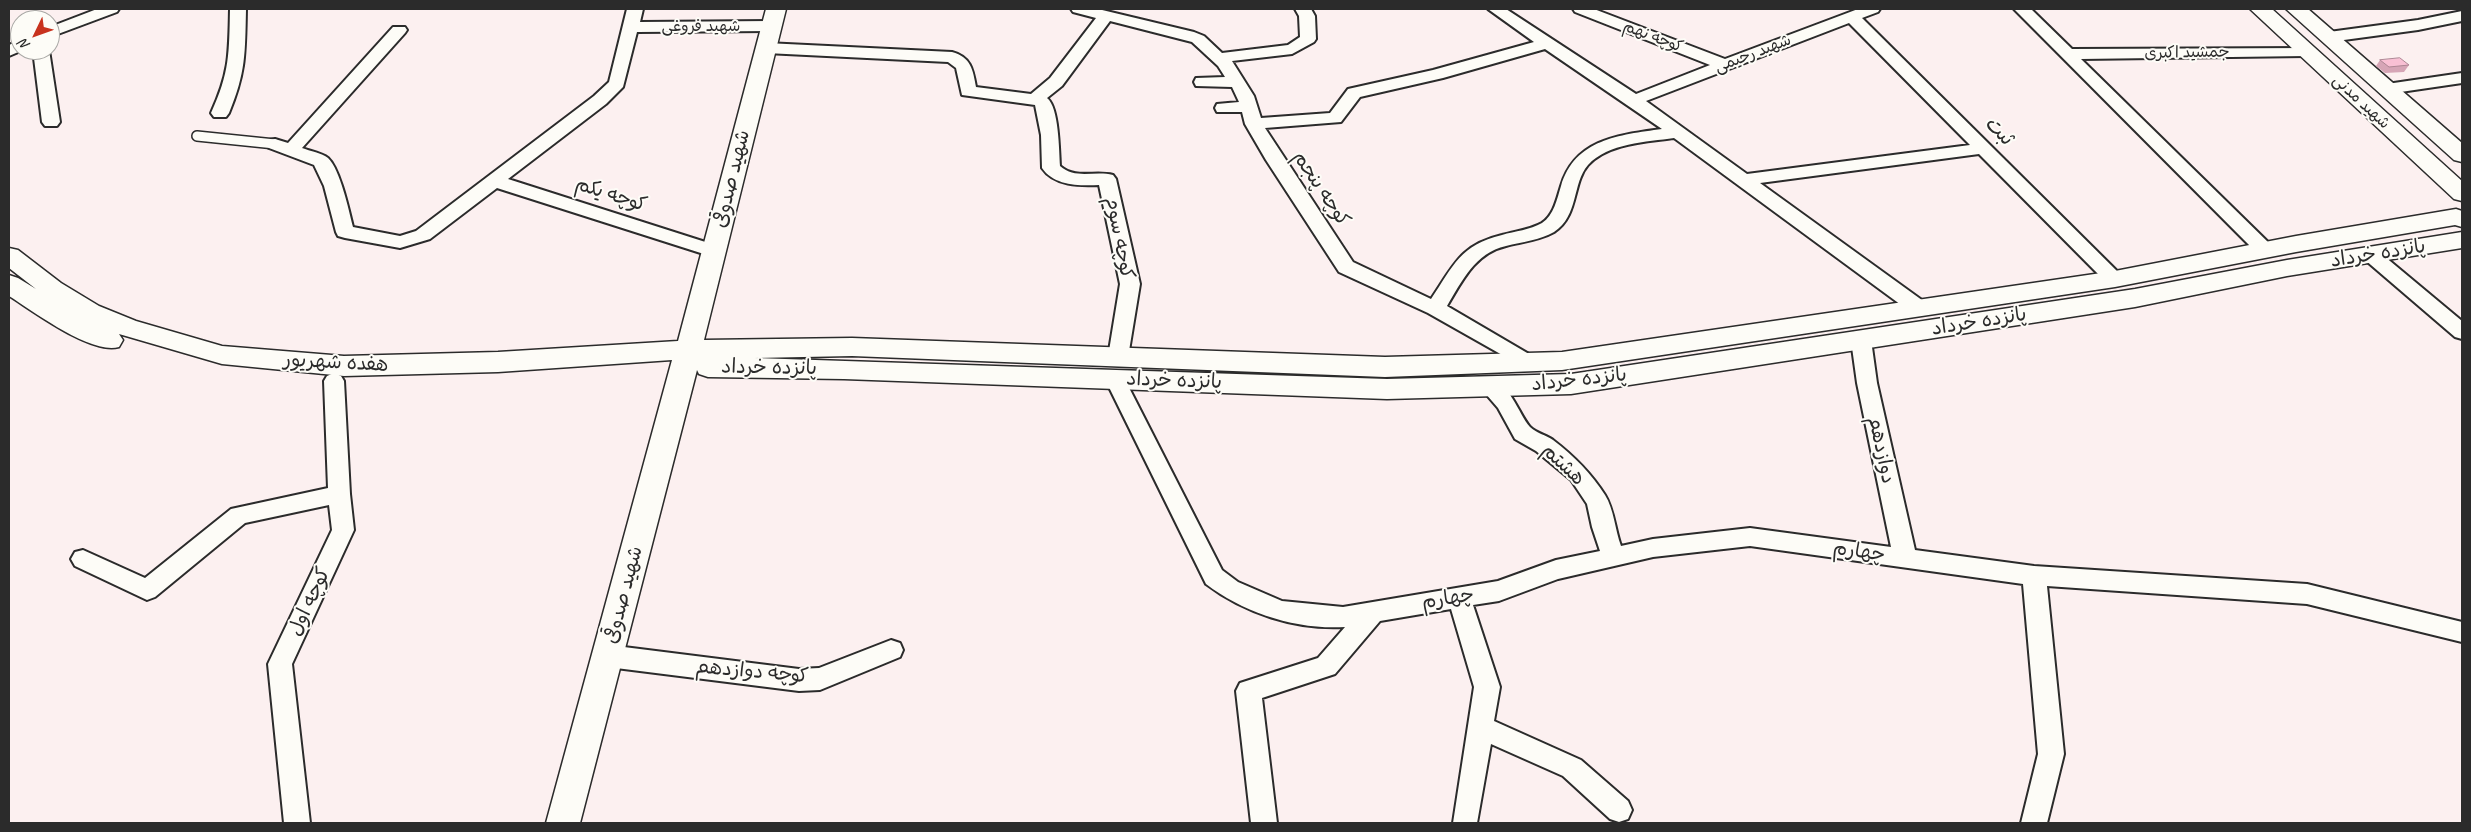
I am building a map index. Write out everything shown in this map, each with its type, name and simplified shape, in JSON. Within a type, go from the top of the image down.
[{"type":"main road","name":"شهید مدنی","points":[[2260,9],[2462,194]]},
{"type":"main road","name":"شهید مدنی","points":[[2296,9],[2462,155]]},
{"type":"main road","name":"شهید صدوقی","points":[[563,823],[771,28]]},
{"type":"main road","name":"پانزده خرداد","points":[[686,358],[854,370],[1385,366],[1562,361],[2115,279],[2265,250],[2456,217],[2462,219]]},
{"type":"main road","name":"پانزده خرداد","points":[[1116,368],[1387,389],[1571,384],[2134,298],[2286,268],[2462,240]]},
{"type":"main road","name":"هفده شهریور","points":[[9,256],[28,273],[90,312],[127,327],[222,355],[344,366],[686,358]]},
{"type":"main road","name":"هفده شهریور","points":[[9,284],[71,324],[110,340],[208,369],[334,380],[440,379],[686,358]]},
{"type":"street","points":[[60,28],[111,9]]},
{"type":"street","points":[[220,113],[232,86],[237,63],[238,9]]},
{"type":"street","points":[[399,30],[283,147],[321,161],[333,186],[339,218],[345,232],[400,242],[423,235],[600,100],[617,83],[635,9]]},
{"type":"street","name":"کوچه پنجم","points":[[1079,9],[1198,39],[1224,64],[1237,82],[1246,96],[1252,116],[1275,160],[1346,267],[1435,308],[1527,362]]},
{"type":"street","points":[[1224,64],[1225,57],[1292,49],[1301,44],[1308,38],[1306,16],[1303,9]]},
{"type":"street","points":[[1496,9],[1634,100],[1919,308]]},
{"type":"street","name":"کوچه نهم","points":[[1581,9],[1725,65]]},
{"type":"street","name":"شهید رحیمی","points":[[1634,100],[1872,9]]},
{"type":"street","points":[[2022,9],[2265,250]]},
{"type":"street","points":[[1035,99],[1056,82],[1106,15]]},
{"type":"street","points":[[2329,37],[2418,25],[2462,16]]},
{"type":"street","name":"ثبت","points":[[1852,17],[2115,279]]},
{"type":"street","name":"شهید فروغی","points":[[630,28],[771,28],[952,57],[964,66],[968,91],[1035,99]]},
{"type":"street","points":[[1223,108],[1252,116],[1335,118],[1354,93],[1437,74],[1547,43]]},
{"type":"street","name":"جمشید اکبری","points":[[2068,54],[2306,51]]},
{"type":"street","points":[[42,60],[51,122]]},
{"type":"street","points":[[2387,89],[2462,78]]},
{"type":"street","points":[[1202,82],[1237,82]]},
{"type":"street","name":"کوچه سوم","points":[[1035,99],[1043,102],[1050,135],[1051,168],[1058,176],[1107,179],[1130,284],[1116,368]]},
{"type":"street","points":[[1435,308],[1475,252],[1506,239],[1543,230],[1556,220],[1576,169],[1583,158],[1604,146],[1677,132]]},
{"type":"street","points":[[1742,180],[1985,148]]},
{"type":"street","name":"کوچه یکم","points":[[494,181],[714,251]]},
{"type":"street","points":[[2371,255],[2462,332]]},
{"type":"street","name":"دوازدهم","points":[[1861,340],[1866,382],[1905,559]]},
{"type":"street","name":"چهارم","points":[[1116,368],[1214,577],[1230,589],[1280,611],[1343,617],[1499,591],[1556,570],[1653,548],[1750,537],[2034,576],[2307,594],[2462,632]]},
{"type":"street","name":"کوچه اول","points":[[297,823],[280,664],[343,530],[339,494],[334,380]]},
{"type":"street","name":"هشتم","points":[[1489,386],[1505,403],[1523,433],[1544,445],[1579,474],[1598,502],[1602,527],[1614,557]]},
{"type":"street","points":[[83,559],[147,590],[238,515],[339,494]]},
{"type":"street","points":[[2034,576],[2051,754],[2034,823]]},
{"type":"street","points":[[1459,597],[1487,687],[1465,821]]},
{"type":"street","points":[[1264,823],[1249,691],[1326,666],[1373,612]]},
{"type":"street","name":"کوچه دوازدهم","points":[[608,656],[799,680],[820,679],[891,650]]},
{"type":"street","points":[[1480,727],[1572,768],[1619,810]]},
{"type":"lane","points":[[197,136],[283,147]]},
{"type":"building","points":[[2400,58],[2409,65],[2389,67],[2380,60]]}]
